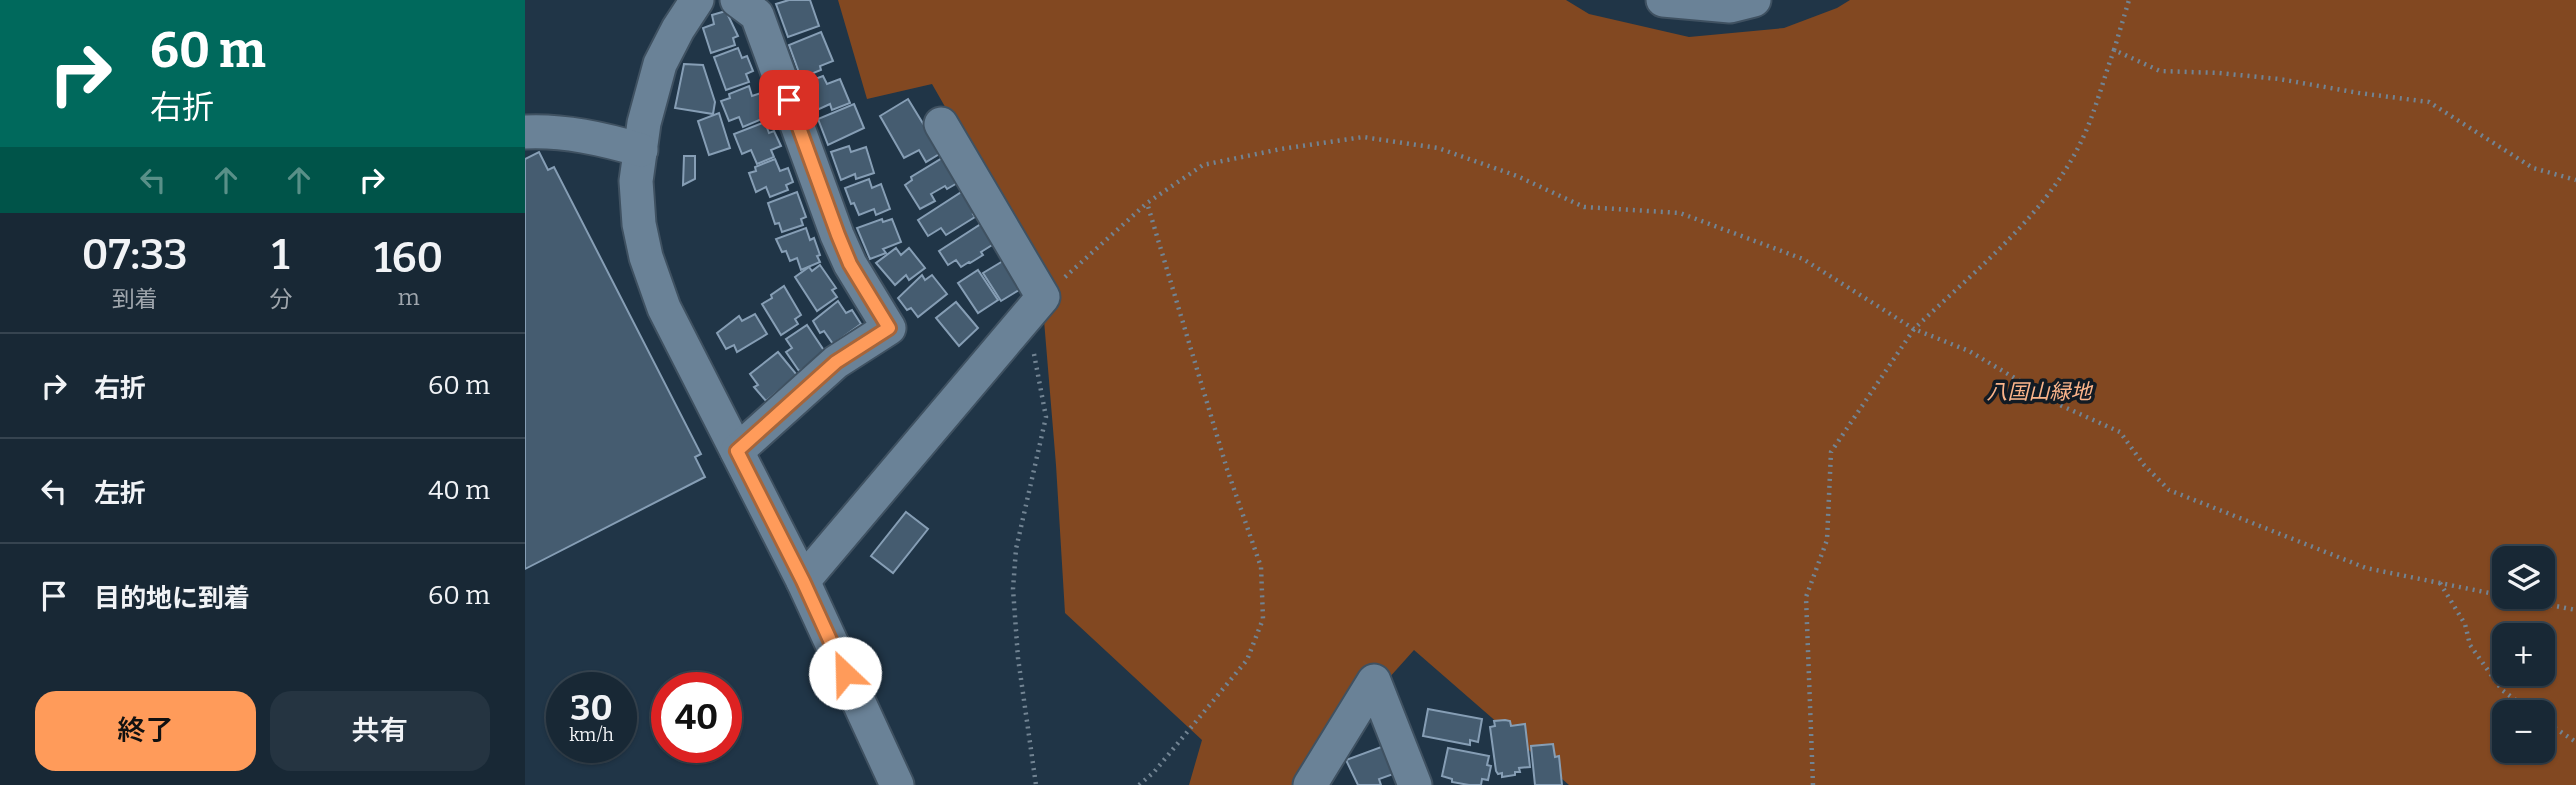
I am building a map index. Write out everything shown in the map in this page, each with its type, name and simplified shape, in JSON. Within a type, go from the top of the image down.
[{"type":"street","points":[[697,0],[660,64],[650,93],[636,181],[637,205],[650,271],[664,308],[803,581],[897,785]]},
{"type":"street","points":[[737,0],[757,15],[850,264],[889,328],[836,362],[737,451]]},
{"type":"street","points":[[1663,0],[1730,6],[1754,0]]},
{"type":"street","points":[[803,581],[1043,297],[941,124]]},
{"type":"street","points":[[525,132],[586,136],[641,150]]},
{"type":"street","points":[[1310,785],[1374,681],[1415,785]]},
{"type":"path","points":[[1813,785],[1805,597],[1827,540],[1831,452],[1914,329],[2015,232],[2052,189],[2080,145],[2129,0]]},
{"type":"path","points":[[2114,50],[2160,71],[2279,79],[2429,102],[2533,168],[2576,180]]},
{"type":"path","points":[[1043,297],[1147,203],[1203,166],[1281,149],[1363,136],[1438,148],[1517,176],[1584,207],[1680,213],[1803,259],[1914,329],[1969,351],[2062,406],[2120,432],[2144,465],[2169,489],[2366,568],[2492,593]]},
{"type":"path","points":[[1139,785],[1154,772],[1247,660],[1263,619],[1261,566],[1227,470],[1147,203]]},
{"type":"path","points":[[1031,343],[1046,417],[1016,549],[1013,589],[1018,658],[1036,785]]},
{"type":"path","points":[[2440,583],[2465,624],[2470,645],[2502,690],[2516,700]]},
{"type":"path","points":[[2555,606],[2576,610]]},
{"type":"path","points":[[2555,728],[2576,742]]},
{"type":"green space","name":"八国山緑地","points":[[838,0],[1566,0],[1589,14],[1689,37],[1784,28],[1837,8],[1850,0],[2576,0],[2576,785],[1569,785],[1414,650],[1293,785],[1189,785],[1202,740],[1065,613],[1040,272],[932,84],[867,99]]},
{"type":"building","points":[[789,0],[810,0],[819,26],[788,37],[776,4]]},
{"type":"building","points":[[726,11],[738,36],[733,38],[735,45],[711,53],[703,28],[714,24],[712,15]]},
{"type":"building","points":[[821,32],[833,61],[820,66],[821,70],[801,78],[789,45]]},
{"type":"building","points":[[738,48],[742,58],[747,56],[753,71],[746,74],[749,82],[726,90],[714,57]]},
{"type":"building","points":[[684,64],[703,65],[715,102],[713,114],[675,108]]},
{"type":"building","points":[[823,76],[827,84],[840,79],[850,103],[832,110],[830,104],[815,111],[804,83]]},
{"type":"building","points":[[749,86],[752,96],[761,93],[767,109],[760,112],[762,119],[743,127],[739,117],[729,121],[721,101],[730,98],[729,94]]},
{"type":"building","points":[[908,99],[941,153],[926,162],[919,150],[904,158],[880,116]]},
{"type":"building","points":[[854,104],[864,128],[828,145],[818,119]]},
{"type":"building","points":[[719,113],[730,148],[709,155],[698,121]]},
{"type":"building","points":[[765,122],[769,133],[774,131],[781,146],[771,150],[774,157],[757,164],[751,150],[742,154],[734,134]]},
{"type":"building","points":[[849,146],[851,152],[866,147],[874,173],[856,179],[855,174],[841,180],[831,152]]},
{"type":"building","points":[[539,152],[548,170],[554,167],[701,454],[695,457],[705,477],[525,569],[525,159]]},
{"type":"building","points":[[684,156],[695,156],[695,179],[683,185]]},
{"type":"building","points":[[944,157],[959,182],[931,194],[935,201],[920,209],[905,185],[912,180],[911,177]]},
{"type":"building","points":[[775,159],[780,171],[788,168],[793,182],[786,185],[788,190],[770,197],[766,187],[756,192],[749,173],[756,171],[755,167]]},
{"type":"building","points":[[869,179],[872,188],[881,184],[890,209],[876,215],[874,209],[859,215],[845,188]]},
{"type":"building","points":[[963,191],[976,212],[973,214],[975,217],[946,235],[941,228],[928,236],[918,220]]},
{"type":"building","points":[[797,192],[806,217],[801,219],[803,225],[782,232],[779,223],[775,224],[768,203]]},
{"type":"building","points":[[882,219],[883,222],[892,219],[901,242],[883,249],[886,253],[870,259],[857,228]]},
{"type":"building","points":[[984,222],[997,242],[970,263],[961,267],[956,260],[948,265],[939,251]]},
{"type":"building","points":[[806,228],[810,240],[814,238],[820,262],[801,270],[797,258],[790,261],[776,239]]},
{"type":"building","points":[[896,248],[901,255],[909,248],[925,268],[909,280],[906,275],[895,285],[876,263]]},
{"type":"building","points":[[1003,261],[1024,287],[1001,301],[983,273]]},
{"type":"building","points":[[820,265],[836,288],[832,290],[837,297],[817,311],[795,277],[809,267],[812,271]]},
{"type":"building","points":[[978,270],[998,300],[978,313],[958,283]]},
{"type":"building","points":[[922,275],[925,280],[932,275],[947,294],[918,317],[911,308],[907,310],[898,298]]},
{"type":"building","points":[[784,286],[801,315],[795,319],[798,324],[781,335],[762,304]]},
{"type":"building","points":[[838,301],[846,313],[852,310],[861,324],[833,344],[824,331],[820,333],[813,321]]},
{"type":"building","points":[[956,302],[978,328],[959,346],[936,318]]},
{"type":"building","points":[[755,314],[767,334],[737,352],[734,345],[726,349],[717,333],[739,316],[742,321]]},
{"type":"building","points":[[807,325],[827,355],[799,371],[786,352],[792,348],[786,339]]},
{"type":"building","points":[[778,352],[797,375],[766,401],[754,387],[758,385],[750,374]]},
{"type":"building","points":[[906,512],[928,529],[893,573],[871,556]]},
{"type":"building","points":[[1428,709],[1482,719],[1478,742],[1470,740],[1470,745],[1423,736]]},
{"type":"building","points":[[1494,721],[1510,721],[1511,726],[1525,724],[1530,767],[1519,768],[1520,772],[1515,772],[1515,775],[1502,777],[1502,773],[1498,774],[1496,771],[1490,727],[1495,726]]},
{"type":"building","points":[[1392,743],[1402,771],[1379,779],[1381,785],[1358,785],[1346,760]]},
{"type":"building","points":[[1553,744],[1555,757],[1559,756],[1562,785],[1535,785],[1531,746]]},
{"type":"building","points":[[1448,748],[1489,756],[1487,765],[1491,766],[1488,780],[1482,779],[1481,785],[1469,785],[1452,782],[1452,779],[1442,776]]},
{"type":"route","points":[[789,100],[850,264],[889,328],[836,362],[737,451],[803,581],[845,673]]}]
